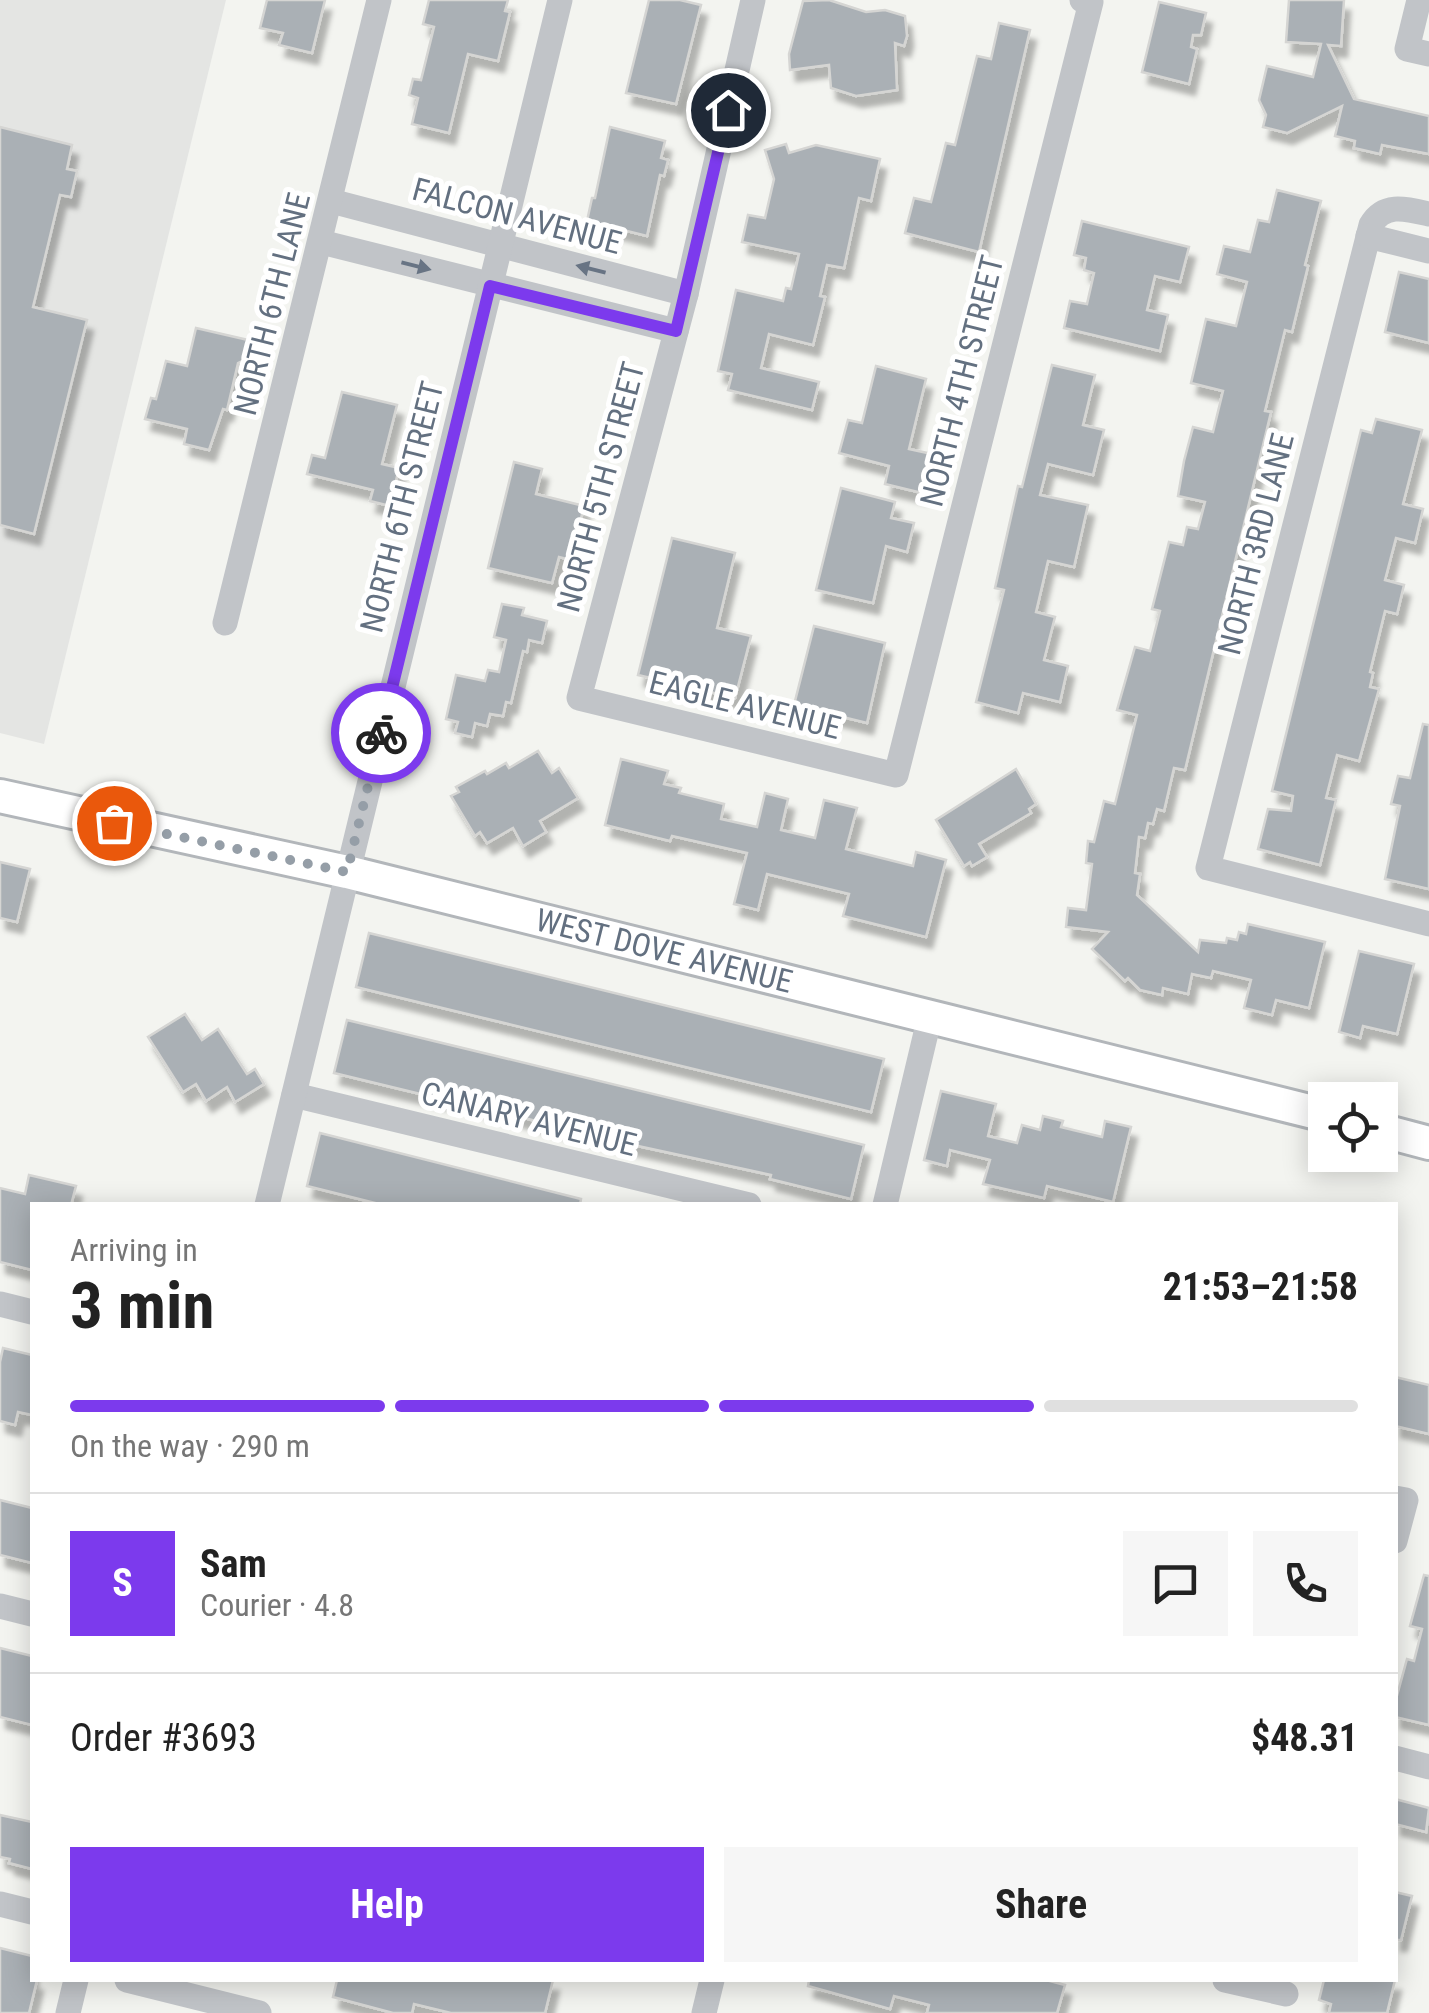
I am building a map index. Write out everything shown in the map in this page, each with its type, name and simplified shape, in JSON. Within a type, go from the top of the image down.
[{"type":"main road","name":"WEST DOVE AVENUE","points":[[0,796],[347,872],[1308,1111]]},
{"type":"main road","points":[[1398,1135],[1429,1143]]},
{"type":"street","name":"NORTH 6TH LANE","points":[[225,622],[380,0]]},
{"type":"street","name":"NORTH 6TH STREET","points":[[268,1202],[560,0]]},
{"type":"street","name":"NORTH 5TH STREET","points":[[579,698],[686,294],[753,0]]},
{"type":"street","points":[[1418,52],[1419,0]]},
{"type":"street","name":"NORTH 4TH STREET","points":[[896,775],[1087,1]]},
{"type":"street","name":"FALCON AVENUE","points":[[331,201],[686,294]]},
{"type":"street","points":[[1429,214],[1400,208],[1386,210],[1376,216],[1368,236],[1429,251]]},
{"type":"street","name":"NORTH 3RD LANE","points":[[1368,236],[1208,868],[1429,924]]},
{"type":"street","points":[[321,242],[676,331]]},
{"type":"street","name":"EAGLE AVENUE","points":[[579,698],[896,775]]},
{"type":"street","points":[[885,1202],[930,1016]]},
{"type":"street","name":"CANARY AVENUE","points":[[294,1095],[738,1202]]},
{"type":"street","points":[[0,1304],[30,1312]]},
{"type":"street","points":[[0,1606],[30,1614]]},
{"type":"street","points":[[1398,1759],[1429,1766]]},
{"type":"street","points":[[0,1904],[30,1912]]},
{"type":"street","points":[[68,2013],[76,1982]]},
{"type":"street","points":[[135,1982],[259,2013]]},
{"type":"street","points":[[704,2013],[712,1982]]},
{"type":"street","points":[[1233,1982],[1286,1996]]},
{"type":"shaded area","points":[[0,0],[226,0],[44,744],[0,733]]},
{"type":"building","points":[[267,0],[325,0],[312,53],[279,45],[283,33],[260,28]]},
{"type":"building","points":[[429,0],[508,0],[505,11],[510,12],[498,61],[468,54],[449,133],[412,124],[418,98],[409,95],[413,79],[421,80],[434,27],[423,24]]},
{"type":"building","points":[[649,0],[701,5],[676,104],[626,93]]},
{"type":"building","points":[[829,0],[866,12],[885,10],[905,16],[904,46],[895,43],[897,90],[856,96],[831,88],[829,65],[790,70],[789,54],[803,1]]},
{"type":"building","points":[[1289,0],[1344,0],[1341,46],[1328,45],[1354,99],[1429,116],[1429,154],[1382,145],[1380,154],[1354,148],[1355,141],[1335,136],[1342,106],[1287,133],[1263,127],[1266,115],[1259,100],[1267,66],[1313,77],[1321,44],[1286,42]]},
{"type":"building","points":[[1159,2],[1206,13],[1201,35],[1193,35],[1191,47],[1197,49],[1189,84],[1142,72]]},
{"type":"building","points":[[999,23],[1030,30],[979,252],[905,233],[914,198],[931,202],[946,143],[955,145],[977,56],[991,59]]},
{"type":"building","points":[[0,127],[72,145],[67,169],[77,171],[71,197],[60,195],[33,307],[87,320],[34,534],[0,525]]},
{"type":"building","points":[[610,127],[665,141],[661,158],[668,160],[664,176],[660,175],[647,236],[587,221]]},
{"type":"building","points":[[786,144],[789,153],[816,145],[880,159],[871,201],[859,198],[844,268],[827,265],[820,296],[825,297],[813,345],[769,334],[761,368],[819,382],[812,410],[728,390],[732,374],[718,371],[736,290],[783,301],[786,288],[791,289],[799,254],[742,242],[748,215],[765,218],[774,179],[765,150]]},
{"type":"building","points":[[1277,190],[1321,201],[1305,265],[1308,266],[1292,332],[1285,330],[1265,411],[1271,412],[1185,770],[1174,768],[1164,811],[1157,809],[1145,838],[1139,837],[1135,873],[1140,874],[1137,895],[1198,952],[1200,940],[1237,940],[1239,932],[1246,934],[1248,924],[1325,942],[1309,1008],[1276,1000],[1272,1015],[1244,1008],[1251,980],[1213,971],[1211,978],[1192,974],[1188,994],[1163,988],[1162,995],[1140,990],[1092,949],[1108,932],[1066,927],[1068,908],[1086,910],[1092,864],[1086,863],[1088,841],[1094,842],[1104,801],[1115,804],[1137,715],[1117,710],[1135,647],[1150,651],[1160,611],[1152,609],[1169,542],[1183,545],[1187,527],[1198,529],[1205,502],[1178,496],[1193,427],[1213,432],[1223,391],[1191,383],[1206,319],[1236,326],[1247,282],[1217,274],[1224,246],[1250,252],[1258,220],[1269,222]]},
{"type":"building","points":[[1082,221],[1189,247],[1180,282],[1155,276],[1147,310],[1168,315],[1160,351],[1064,328],[1070,301],[1087,304],[1094,273],[1084,270],[1086,258],[1074,255]]},
{"type":"building","points":[[1399,272],[1429,279],[1429,343],[1385,332]]},
{"type":"building","points":[[196,328],[248,340],[227,410],[223,409],[209,450],[184,444],[187,429],[145,419],[151,398],[156,399],[166,361],[187,366]]},
{"type":"building","points":[[1052,365],[1095,375],[1083,425],[1104,430],[1093,475],[1048,464],[1040,495],[1088,505],[1074,567],[1048,561],[1036,612],[1055,617],[1044,660],[1068,666],[1060,702],[1023,693],[1018,713],[976,702],[1004,590],[995,588],[1018,486],[1022,487]]},
{"type":"building","points":[[876,366],[926,379],[909,449],[932,454],[922,493],[885,484],[889,466],[839,453],[848,420],[862,423]]},
{"type":"building","points":[[342,392],[397,405],[382,464],[399,468],[390,506],[370,501],[373,490],[307,474],[312,455],[325,458]]},
{"type":"building","points":[[1376,419],[1422,430],[1403,504],[1423,509],[1415,543],[1396,538],[1385,580],[1404,585],[1397,614],[1385,611],[1370,672],[1370,687],[1379,689],[1359,761],[1337,755],[1326,798],[1336,800],[1320,865],[1258,849],[1268,809],[1291,811],[1293,796],[1272,791],[1361,430],[1372,433]]},
{"type":"building","points":[[514,462],[542,469],[536,494],[584,506],[571,560],[559,557],[552,583],[488,568]]},
{"type":"building","points":[[841,488],[895,502],[891,518],[914,523],[907,552],[886,546],[873,603],[816,590]]},
{"type":"building","points":[[672,538],[735,553],[717,628],[751,636],[735,698],[638,675]]},
{"type":"building","points":[[502,604],[524,608],[522,615],[547,621],[542,643],[529,640],[527,652],[523,651],[511,703],[506,702],[503,716],[490,714],[487,726],[475,723],[472,737],[455,733],[458,722],[446,719],[456,675],[485,681],[488,670],[499,672],[506,640],[494,637]]},
{"type":"building","points":[[814,626],[885,643],[867,723],[794,705]]},
{"type":"building","points":[[1423,724],[1429,725],[1429,889],[1385,879],[1400,806],[1391,804],[1398,776],[1410,778]]},
{"type":"building","points":[[538,751],[552,773],[559,768],[578,798],[540,821],[546,832],[523,846],[513,828],[487,843],[480,832],[475,836],[451,796],[459,792],[456,787],[506,763],[509,768]]},
{"type":"building","points":[[621,759],[668,771],[664,784],[681,788],[679,793],[724,804],[721,819],[757,827],[765,793],[788,799],[781,830],[815,838],[824,800],[857,808],[846,849],[913,866],[916,852],[946,860],[926,937],[843,916],[849,894],[767,874],[758,910],[734,904],[747,853],[672,836],[670,841],[605,825]]},
{"type":"building","points":[[1016,769],[1036,804],[1029,809],[1031,813],[979,844],[987,857],[964,866],[936,820]]},
{"type":"building","points":[[0,862],[30,869],[17,922],[0,918]]},
{"type":"building","points":[[369,933],[884,1059],[871,1112],[356,987]]},
{"type":"building","points":[[1359,951],[1414,964],[1397,1034],[1363,1026],[1360,1038],[1339,1032]]},
{"type":"building","points":[[185,1014],[202,1040],[218,1029],[247,1074],[255,1069],[264,1084],[235,1102],[227,1087],[206,1101],[196,1084],[183,1092],[148,1037]]},
{"type":"building","points":[[347,1020],[864,1145],[851,1199],[770,1179],[771,1175],[334,1073]]},
{"type":"building","points":[[941,1091],[996,1104],[988,1136],[1017,1143],[1022,1125],[1040,1130],[1043,1116],[1063,1121],[1061,1127],[1102,1137],[1105,1121],[1131,1127],[1113,1202],[1047,1186],[1044,1198],[983,1184],[990,1160],[950,1150],[947,1166],[924,1160]]},
{"type":"building","points":[[320,1133],[581,1199],[371,1202],[307,1186]]},
{"type":"building","points":[[29,1175],[76,1186],[72,1202],[30,1202],[30,1270],[0,1262],[0,1188],[25,1194]]},
{"type":"building","points":[[3,1348],[30,1355],[30,1415],[18,1412],[15,1425],[0,1421]]},
{"type":"building","points":[[1398,1378],[1429,1385],[1429,1434],[1398,1427]]},
{"type":"building","points":[[0,1500],[30,1508],[30,1562],[0,1555]]},
{"type":"building","points":[[1424,1575],[1429,1576],[1429,1725],[1398,1718],[1398,1692],[1407,1659],[1414,1661],[1422,1629],[1410,1626]]},
{"type":"building","points":[[0,1648],[30,1656],[30,1724],[0,1717]]},
{"type":"building","points":[[1398,1800],[1429,1808],[1426,1832],[1398,1825]]},
{"type":"building","points":[[0,1815],[30,1822],[30,1868],[0,1857]]},
{"type":"building","points":[[1398,1893],[1412,1896],[1398,1940]]},
{"type":"building","points":[[0,1948],[30,1956],[30,1982],[37,1982],[29,2013],[0,2013]]},
{"type":"building","points":[[337,1982],[553,1982],[545,2013],[451,2013],[414,2004],[412,2013],[393,2013],[333,1997]]},
{"type":"building","points":[[809,1982],[1065,1985],[1057,2013],[927,2013],[929,2005],[894,1996],[890,2009],[808,1986]]},
{"type":"building","points":[[1324,1982],[1395,1982],[1387,2013],[1329,2013],[1331,2004],[1319,2000]]},
{"type":"way so far","points":[[114,823],[347,872],[381,733]]},
{"type":"route","points":[[381,733],[490,286],[676,331],[728,110]]}]
